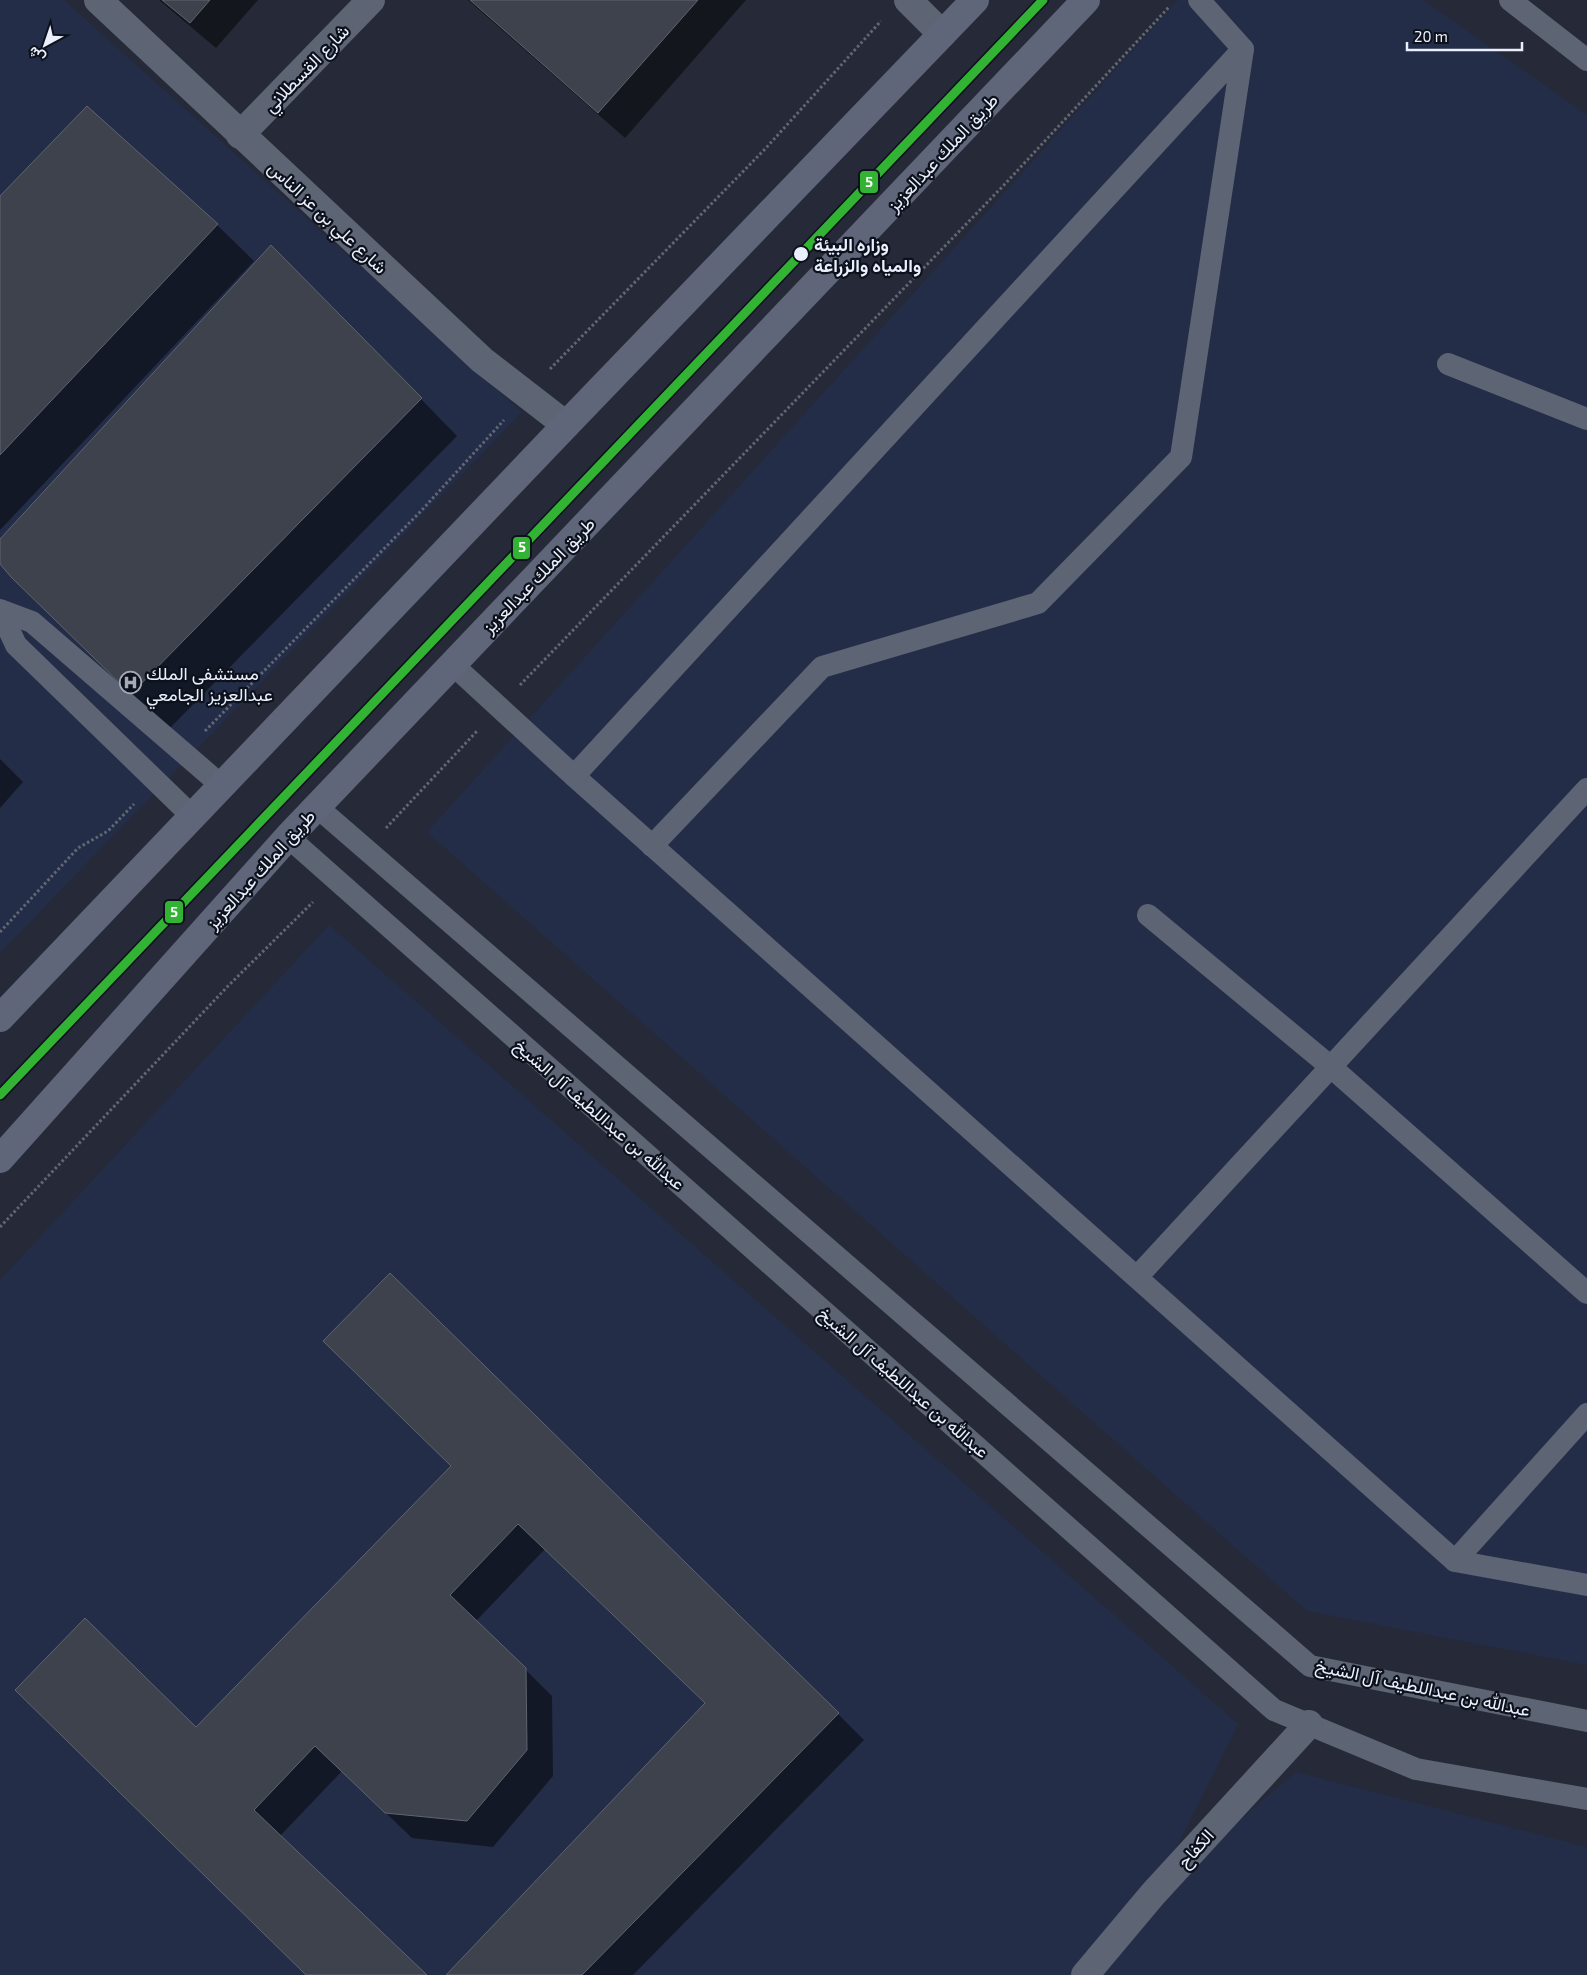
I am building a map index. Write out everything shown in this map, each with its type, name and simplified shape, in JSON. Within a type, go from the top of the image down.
[{"type":"main road","points":[[0,1018],[975,0]]},
{"type":"main road","name":"طريق الملك عبدالعزيز","points":[[0,1159],[316,807],[734,372],[1086,0]]},
{"type":"street","name":"شارع علي بن عز الناس","points":[[98,0],[482,360],[566,425]]},
{"type":"street","name":"شارع القسطلاني","points":[[240,135],[371,0]]},
{"type":"street","points":[[897,7],[942,34]]},
{"type":"street","name":"الكفاح","points":[[1085,1975],[1153,1894],[1308,1724]]},
{"type":"lane","points":[[1198,0],[1243,49]]},
{"type":"lane","points":[[1510,0],[1587,60]]},
{"type":"lane","points":[[574,776],[1243,49]]},
{"type":"lane","points":[[652,846],[822,667],[1038,603],[1181,457],[1243,49]]},
{"type":"lane","points":[[1448,364],[1587,419]]},
{"type":"lane","points":[[0,610],[32,622],[222,786]]},
{"type":"lane","points":[[0,610],[16,645],[193,817]]},
{"type":"lane","points":[[452,664],[652,846],[1455,1561],[1587,1585]]},
{"type":"lane","points":[[1137,1277],[1330,1067],[1582,804]]},
{"type":"lane","name":"عبدالله بن عبداللطيف آل الشيخ","points":[[316,807],[1310,1666],[1587,1721]]},
{"type":"lane","name":"عبدالله بن عبداللطيف آل الشيخ","points":[[288,837],[1274,1710],[1416,1769],[1587,1799]]},
{"type":"lane","points":[[1148,915],[1330,1067],[1587,1293]]},
{"type":"lane","points":[[1455,1561],[1587,1414]]},
{"type":"path","points":[[382,832],[499,707],[1004,186],[1175,0]]},
{"type":"path","points":[[184,753],[421,511],[527,395],[766,148],[897,7]]},
{"type":"path","points":[[0,932],[78,848],[108,831],[156,782]]},
{"type":"path","points":[[0,1227],[228,986],[317,898]]},
{"type":"shaded area","name":"مستشفى الملك عبدالعزيز الجامعي","points":[[0,0],[64,0],[522,412],[0,953]]},
{"type":"shaded area","points":[[1178,0],[1423,0],[1587,115],[1587,1665],[1307,1611],[427,832]]},
{"type":"shaded area","points":[[329,925],[1238,1724],[1154,1892],[1296,1772],[1587,1847],[1587,1975],[0,1975],[0,1280]]},
{"type":"building","points":[[162,0],[210,0],[190,23]]},
{"type":"building","points":[[470,0],[698,0],[598,113]]},
{"type":"building","points":[[87,106],[218,224],[0,455],[0,196]]},
{"type":"building","points":[[271,245],[422,398],[131,694],[0,564],[0,539]]},
{"type":"building","points":[[390,1273],[839,1713],[582,1975],[446,1975],[705,1703],[518,1524],[450,1595],[526,1668],[527,1750],[467,1821],[385,1813],[315,1746],[254,1810],[427,1975],[306,1975],[15,1690],[85,1618],[196,1727],[451,1466],[323,1341]]},
{"type":"transit line","name":"5","points":[[0,1095],[1043,0]]},
{"type":"place","name":"وزاره البيئة والمياه والزراعة","points":[[801,254]]},
{"type":"place","name":"مستشفى الملك عبدالعزيز الجامعي","points":[[130,683]]}]
